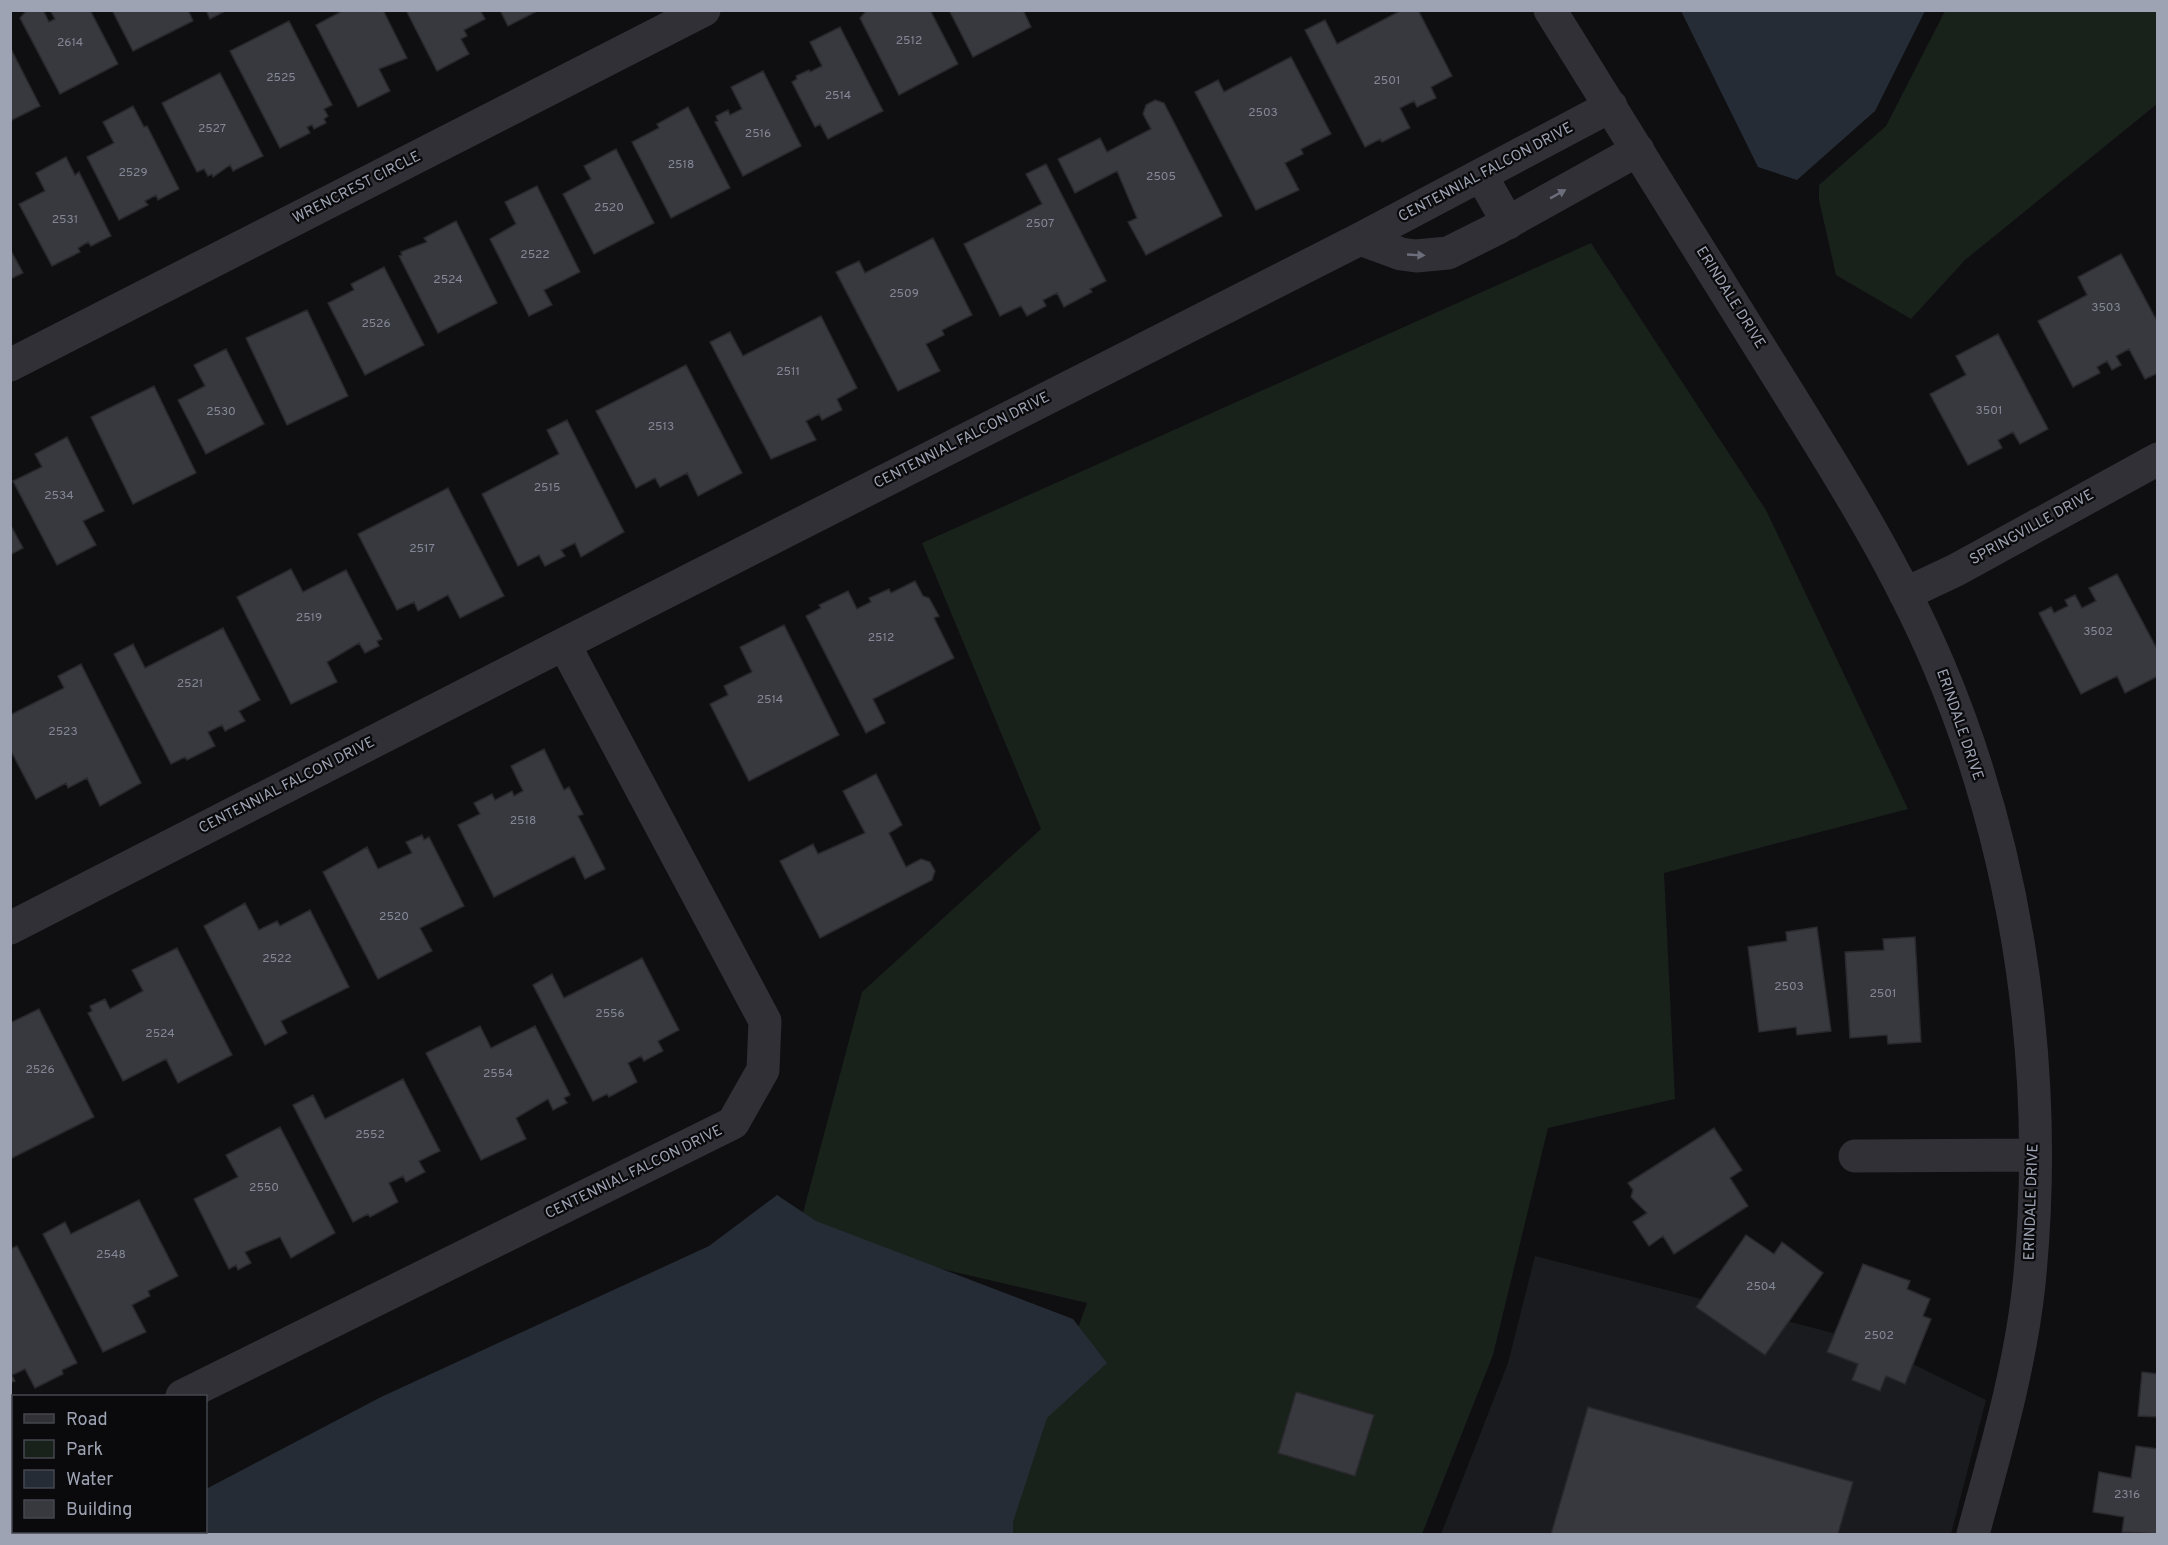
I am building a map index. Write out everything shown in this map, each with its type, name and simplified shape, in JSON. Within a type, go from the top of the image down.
[{"type":"street","name":"WRENCREST CIRCLE","points":[[10,365],[704,10]]},
{"type":"street","name":"ERINDALE DRIVE","points":[[1550,10],[1830,461],[1905,594],[1939,667],[1964,735],[1995,841],[2013,918],[2025,987],[2036,1155],[2034,1221],[2028,1288],[2019,1346],[1973,1534]]},
{"type":"street","name":"CENTENNIAL FALCON DRIVE","points":[[10,928],[1360,239],[1611,106]]},
{"type":"street","points":[[1360,239],[1401,254],[1433,255],[1462,247],[1638,150]]},
{"type":"street","points":[[1481,175],[1508,223]]},
{"type":"street","name":"SPRINGVILLE DRIVE","points":[[1905,594],[1956,570],[2157,459]]},
{"type":"street","name":"CENTENNIAL FALCON DRIVE","points":[[184,1395],[733,1123],[763,1070],[765,1021],[564,644]]},
{"type":"street","points":[[1855,1156],[2036,1155]]},
{"type":"shaded area","points":[[1535,1256],[1868,1342],[1986,1400],[1951,1534],[1441,1534],[1508,1363]]},
{"type":"green space","points":[[1945,11],[2157,11],[2157,104],[1965,260],[1911,319],[1836,275],[1819,200],[1819,185],[1886,126]]},
{"type":"green space","points":[[1591,243],[1766,510],[1908,809],[1664,873],[1675,1099],[1548,1128],[1493,1355],[1422,1534],[1005,1534],[1087,1303],[797,1235],[862,992],[1041,829],[922,543]]},
{"type":"water","points":[[1681,11],[1925,11],[1875,111],[1797,180],[1758,167]]},
{"type":"water","points":[[777,1195],[816,1221],[1073,1319],[1107,1363],[1047,1418],[1013,1522],[1013,1534],[118,1534],[207,1533],[207,1488],[381,1397],[709,1246]]},
{"type":"building","points":[[27,10],[43,10],[49,22],[55,19],[50,10],[90,10],[118,64],[60,94],[20,18]]},
{"type":"building","points":[[112,10],[188,10],[193,21],[133,51]]},
{"type":"building","points":[[206,10],[227,10],[210,19]]},
{"type":"building","points":[[344,10],[383,10],[407,58],[379,69],[390,91],[358,107],[316,25]]},
{"type":"building","points":[[406,10],[480,10],[485,19],[464,30],[467,36],[461,39],[469,54],[437,71]]},
{"type":"building","points":[[500,10],[539,10],[508,26]]},
{"type":"building","points":[[867,10],[930,10],[958,64],[899,95],[860,18]]},
{"type":"building","points":[[949,10],[1023,10],[1031,27],[973,57]]},
{"type":"building","points":[[1402,10],[1418,10],[1452,76],[1431,87],[1436,98],[1417,107],[1414,101],[1400,108],[1410,128],[1382,142],[1380,139],[1365,147],[1305,30],[1325,20],[1337,44]]},
{"type":"building","points":[[289,21],[332,105],[324,109],[328,116],[324,119],[326,123],[314,129],[312,125],[307,127],[310,133],[280,148],[230,51]]},
{"type":"building","points":[[840,27],[883,111],[828,139],[820,124],[815,127],[792,82],[797,79],[796,76],[822,66],[810,42]]},
{"type":"building","points":[[10,47],[40,106],[10,121]]},
{"type":"building","points":[[1291,57],[1331,134],[1301,149],[1303,154],[1285,163],[1299,190],[1256,210],[1195,92],[1218,80],[1224,92]]},
{"type":"building","points":[[763,71],[801,146],[743,176],[715,122],[718,121],[716,116],[728,110],[730,115],[742,109],[731,87]]},
{"type":"building","points":[[220,73],[263,156],[233,171],[230,165],[213,177],[212,174],[208,176],[204,169],[197,172],[162,103]]},
{"type":"building","points":[[1155,100],[1164,103],[1222,216],[1146,255],[1128,222],[1137,218],[1117,171],[1075,193],[1058,159],[1100,138],[1107,152],[1151,129],[1143,114],[1146,105]]},
{"type":"building","points":[[133,106],[144,127],[147,126],[179,189],[158,200],[156,195],[145,201],[148,205],[119,220],[87,157],[114,143],[103,122]]},
{"type":"building","points":[[688,107],[730,188],[671,218],[632,142],[659,128],[657,124]]},
{"type":"building","points":[[616,149],[654,223],[594,254],[563,194],[591,179],[584,166]]},
{"type":"building","points":[[66,157],[75,175],[79,172],[111,236],[91,246],[88,242],[78,248],[80,252],[52,266],[19,204],[45,191],[36,173]]},
{"type":"building","points":[[1046,164],[1106,281],[1090,289],[1092,292],[1064,307],[1057,293],[1043,300],[1046,306],[1027,316],[1021,306],[1000,316],[964,244],[1042,204],[1026,174]]},
{"type":"building","points":[[537,186],[580,272],[544,290],[552,305],[529,316],[490,239],[516,224],[505,202]]},
{"type":"building","points":[[456,221],[497,303],[438,333],[399,256],[402,255],[401,252],[427,242],[424,238]]},
{"type":"building","points":[[933,238],[972,315],[942,330],[944,335],[926,344],[940,371],[898,391],[836,272],[859,261],[865,273]]},
{"type":"building","points":[[10,249],[23,273],[10,279]]},
{"type":"building","points":[[2121,254],[2158,323],[2158,373],[2145,379],[2129,349],[2116,356],[2121,365],[2112,370],[2107,361],[2097,367],[2100,373],[2073,387],[2038,321],[2087,295],[2078,277]]},
{"type":"building","points":[[384,267],[424,345],[365,375],[328,303],[354,290],[351,284]]},
{"type":"building","points":[[307,310],[348,396],[287,425],[246,338]]},
{"type":"building","points":[[821,316],[857,388],[837,399],[842,410],[822,420],[819,414],[806,421],[816,440],[771,459],[710,342],[730,332],[743,356]]},
{"type":"building","points":[[1998,334],[2048,429],[2020,444],[2013,432],[1998,440],[2002,448],[1968,465],[1930,394],[1966,375],[1956,356]]},
{"type":"building","points":[[226,349],[264,424],[206,454],[178,400],[205,386],[194,365]]},
{"type":"building","points":[[686,365],[742,473],[698,496],[687,473],[660,487],[655,478],[636,488],[596,411]]},
{"type":"building","points":[[154,386],[196,473],[133,504],[91,417]]},
{"type":"building","points":[[567,420],[624,532],[581,557],[575,543],[561,550],[565,556],[545,566],[539,555],[518,566],[482,494],[559,454],[547,430]]},
{"type":"building","points":[[67,437],[104,511],[83,521],[96,545],[57,565],[13,481],[42,467],[35,454]]},
{"type":"building","points":[[448,488],[504,596],[460,618],[448,595],[418,611],[414,602],[397,610],[358,534]]},
{"type":"building","points":[[10,524],[23,548],[10,555]]},
{"type":"building","points":[[291,569],[303,592],[346,570],[382,639],[377,641],[379,646],[365,653],[359,643],[327,662],[337,682],[291,704],[237,597]]},
{"type":"building","points":[[2117,574],[2158,651],[2158,676],[2125,693],[2117,676],[2081,694],[2039,613],[2051,607],[2054,613],[2068,606],[2065,600],[2075,595],[2082,608],[2096,601],[2089,588]]},
{"type":"building","points":[[915,581],[923,596],[929,598],[939,616],[934,618],[954,658],[873,699],[885,723],[866,733],[806,616],[821,608],[819,605],[848,591],[857,609],[871,602],[869,598],[889,589],[891,593]]},
{"type":"building","points":[[784,625],[839,735],[749,781],[710,704],[728,695],[724,686],[752,672],[740,647]]},
{"type":"building","points":[[223,628],[260,700],[239,711],[245,721],[225,731],[222,725],[208,732],[215,746],[187,760],[185,757],[171,764],[114,654],[133,644],[145,668]]},
{"type":"building","points":[[81,664],[141,783],[100,806],[87,778],[68,788],[66,783],[36,799],[10,749],[10,715],[64,688],[58,676]]},
{"type":"building","points":[[544,749],[564,790],[569,787],[583,814],[578,816],[605,869],[585,879],[574,856],[494,897],[458,825],[480,814],[474,803],[492,794],[495,800],[512,791],[514,796],[523,791],[511,766]]},
{"type":"building","points":[[876,774],[902,825],[889,833],[906,867],[921,859],[930,862],[935,871],[932,880],[820,938],[780,861],[813,844],[818,854],[865,833],[843,791]]},
{"type":"building","points":[[422,835],[424,840],[429,837],[464,906],[420,928],[432,951],[378,979],[323,872],[367,847],[378,869],[412,853],[406,842]]},
{"type":"building","points":[[245,903],[259,930],[277,921],[280,926],[310,910],[349,987],[281,1021],[287,1033],[265,1045],[204,926]]},
{"type":"building","points":[[1817,927],[1831,1031],[1797,1035],[1796,1027],[1759,1032],[1748,947],[1787,941],[1786,932]]},
{"type":"building","points":[[1915,937],[1921,1042],[1888,1044],[1887,1035],[1850,1038],[1845,952],[1884,950],[1883,939]]},
{"type":"building","points":[[177,948],[232,1055],[178,1083],[166,1059],[123,1081],[88,1013],[92,1011],[90,1006],[105,999],[110,1009],[143,991],[132,970]]},
{"type":"building","points":[[642,958],[679,1030],[658,1041],[663,1051],[644,1061],[641,1056],[628,1063],[637,1082],[609,1097],[607,1094],[593,1101],[533,985],[552,974],[564,998]]},
{"type":"building","points":[[39,1009],[94,1117],[10,1159],[10,1023]]},
{"type":"building","points":[[480,1026],[491,1048],[535,1026],[570,1095],[564,1098],[567,1103],[553,1110],[548,1099],[516,1118],[526,1139],[481,1160],[426,1053]]},
{"type":"building","points":[[403,1079],[440,1151],[419,1161],[425,1172],[406,1182],[403,1176],[389,1183],[398,1202],[370,1217],[368,1214],[353,1222],[293,1105],[313,1095],[325,1119]]},
{"type":"building","points":[[280,1127],[335,1233],[291,1258],[280,1237],[245,1252],[251,1263],[238,1270],[236,1265],[229,1269],[194,1199],[238,1177],[226,1155]]},
{"type":"building","points":[[1714,1128],[1742,1170],[1730,1178],[1748,1206],[1674,1254],[1663,1236],[1649,1246],[1633,1222],[1647,1213],[1631,1197],[1633,1190],[1628,1183]]},
{"type":"building","points":[[139,1200],[178,1276],[148,1291],[150,1296],[132,1305],[146,1332],[103,1352],[43,1234],[65,1222],[71,1234]]},
{"type":"building","points":[[1746,1235],[1774,1254],[1782,1242],[1823,1273],[1765,1355],[1696,1307]]},
{"type":"building","points":[[17,1246],[77,1363],[62,1370],[63,1374],[35,1388],[25,1369],[12,1375],[15,1381],[10,1383],[10,1249]]},
{"type":"building","points":[[1863,1264],[1910,1281],[1907,1289],[1930,1299],[1923,1316],[1931,1319],[1905,1384],[1886,1376],[1880,1391],[1852,1380],[1858,1364],[1827,1352]]},
{"type":"building","points":[[2142,1372],[2158,1374],[2158,1417],[2138,1416]]},
{"type":"building","points":[[1296,1392],[1374,1415],[1355,1476],[1278,1453]]},
{"type":"building","points":[[1588,1407],[1853,1482],[1838,1534],[1551,1534]]},
{"type":"building","points":[[2136,1446],[2158,1449],[2158,1534],[2122,1532],[2124,1517],[2093,1512],[2099,1472],[2131,1478]]}]
